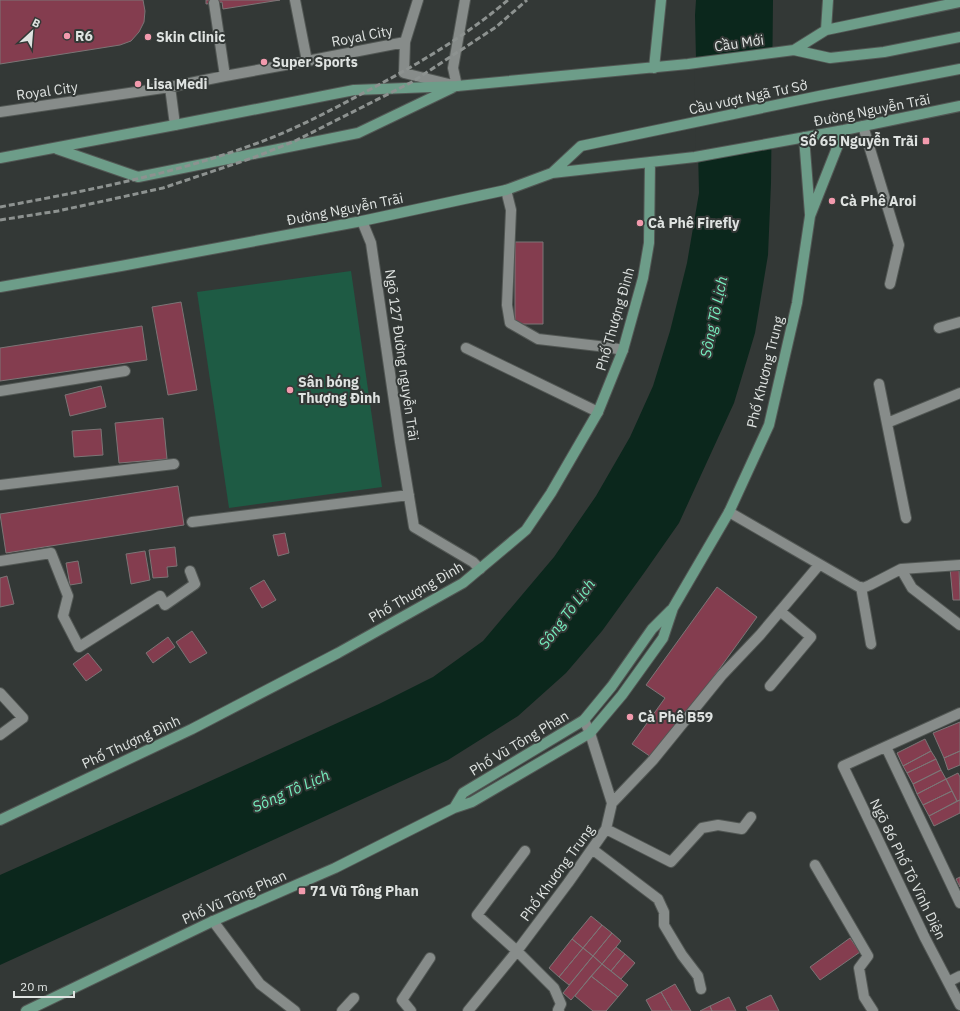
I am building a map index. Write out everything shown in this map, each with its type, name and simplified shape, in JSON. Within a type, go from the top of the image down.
[{"type":"main road","points":[[0,158],[176,126],[354,90],[457,86],[654,68],[661,0]]},
{"type":"main road","points":[[826,30],[828,0]]},
{"type":"main road","points":[[794,50],[826,30],[960,2]]},
{"type":"main road","points":[[794,50],[830,58],[884,52],[960,37]]},
{"type":"main road","name":"Cầu Mới","points":[[654,68],[794,50]]},
{"type":"main road","name":"Cầu vượt Ngã Tư Sở","points":[[552,173],[581,146],[818,96],[960,70]]},
{"type":"main road","points":[[55,148],[138,177],[358,133],[457,86]]},
{"type":"main road","name":"Đường Nguyễn Trãi","points":[[0,287],[121,266],[362,220],[506,190],[552,173],[695,157],[844,130],[960,106]]},
{"type":"main road","name":"Phố Khương Trung","points":[[810,216],[844,130]]},
{"type":"main road","name":"Phố Khương Trung","points":[[590,733],[622,694],[663,638],[673,608],[729,512],[768,425],[797,303],[810,216],[804,137]]},
{"type":"main road","name":"Phố Thượng Đình","points":[[0,820],[192,729],[324,660],[463,583],[526,530],[551,493],[598,412],[623,350],[643,278],[649,243],[650,162]]},
{"type":"main road","name":"Phố Khương Trung","points":[[584,720],[612,686],[652,630],[673,608]]},
{"type":"main road","name":"Phố Vũ Tông Phan","points":[[454,808],[463,793],[584,720]]},
{"type":"main road","name":"Phố Vũ Tông Phan","points":[[26,1011],[213,921],[335,868],[454,808],[472,802],[590,733]]},
{"type":"street","points":[[295,0],[307,61]]},
{"type":"street","points":[[405,42],[418,0]]},
{"type":"street","points":[[457,86],[453,68],[465,0]]},
{"type":"street","points":[[214,3],[225,76]]},
{"type":"street","name":"Royal City","points":[[0,112],[170,87],[405,42],[404,73],[457,86]]},
{"type":"street","points":[[170,87],[176,126]]},
{"type":"street","points":[[863,126],[899,245],[890,284]]},
{"type":"street","points":[[506,190],[511,210],[507,305],[510,323],[538,339],[623,350]]},
{"type":"street","name":"Ngõ 127 Đường nguyễn Trãi","points":[[362,220],[371,243],[414,527],[473,562],[480,569]]},
{"type":"street","points":[[939,328],[960,322]]},
{"type":"street","points":[[466,348],[598,412]]},
{"type":"street","points":[[0,391],[125,371]]},
{"type":"street","points":[[878,384],[906,518]]},
{"type":"street","points":[[887,423],[960,393]]},
{"type":"street","points":[[0,485],[174,464]]},
{"type":"street","points":[[192,522],[409,495]]},
{"type":"street","points":[[729,512],[861,588],[901,569],[960,565]]},
{"type":"street","points":[[0,561],[50,553],[68,596],[63,616],[79,647],[160,596],[165,605],[195,584],[190,571]]},
{"type":"street","points":[[584,720],[590,733],[612,803],[654,760],[722,675],[760,635],[819,565]]},
{"type":"street","points":[[901,569],[912,588],[960,625]]},
{"type":"street","points":[[861,588],[871,644]]},
{"type":"street","points":[[770,686],[811,637],[780,611]]},
{"type":"street","points":[[0,693],[24,718],[0,735]]},
{"type":"street","points":[[960,713],[886,747],[960,903]]},
{"type":"street","name":"Ngõ 86 Phố Tô Vĩnh Diện","points":[[886,747],[843,766],[925,938],[960,1005]]},
{"type":"street","name":"Phố Khương Trung","points":[[468,1011],[517,951],[606,829],[612,803]]},
{"type":"street","points":[[606,829],[672,862],[702,828],[718,825],[742,829],[751,817]]},
{"type":"street","points":[[592,849],[658,899],[664,912],[664,925],[682,955],[698,976],[701,989]]},
{"type":"street","points":[[525,851],[476,915],[517,951],[554,988],[561,1004],[558,1010],[559,1011]]},
{"type":"street","points":[[815,865],[868,956],[859,968],[864,997],[873,1011]]},
{"type":"street","points":[[213,921],[260,984],[295,1011]]},
{"type":"street","points":[[411,1011],[402,1000],[430,958]]},
{"type":"street","points":[[948,982],[960,976]]},
{"type":"street","points":[[342,1011],[354,998]]},
{"type":"green space","name":"Sân bóng Thượng Đình","points":[[351,271],[382,487],[229,508],[197,292]]},
{"type":"water","name":"Sông Tô Lịch","points":[[696,0],[773,0],[771,183],[768,255],[755,333],[734,403],[679,523],[644,573],[602,631],[566,673],[518,716],[448,760],[0,965],[0,875],[379,704],[433,677],[483,641],[554,557],[596,496],[630,437],[653,386],[670,331],[687,263],[699,193],[695,15]]},
{"type":"pier","points":[[774,53],[774,142],[696,156],[694,64]]},
{"type":"building","name":"R6","points":[[0,0],[143,0],[145,11],[144,22],[139,32],[131,41],[120,45],[0,64]]},
{"type":"building","points":[[206,0],[280,0],[223,9],[222,2],[206,4]]},
{"type":"building","points":[[515,242],[543,242],[543,324],[515,324]]},
{"type":"building","points":[[181,302],[197,390],[168,395],[152,307]]},
{"type":"building","points":[[142,326],[147,360],[0,381],[0,348]]},
{"type":"building","points":[[101,386],[106,407],[70,416],[65,395]]},
{"type":"building","points":[[163,418],[167,459],[119,463],[115,423]]},
{"type":"building","points":[[101,429],[103,455],[74,457],[72,431]]},
{"type":"building","points":[[178,486],[184,525],[6,553],[0,514]]},
{"type":"building","points":[[285,533],[289,553],[278,556],[273,535]]},
{"type":"building","points":[[175,547],[177,566],[167,567],[168,577],[153,578],[149,550]]},
{"type":"building","points":[[145,551],[150,580],[131,584],[126,554]]},
{"type":"building","points":[[78,561],[82,583],[70,585],[66,563]]},
{"type":"building","points":[[959,567],[960,600],[953,600],[950,568]]},
{"type":"building","points":[[7,576],[14,604],[0,607],[0,578]]},
{"type":"building","points":[[264,580],[276,600],[262,608],[250,588]]},
{"type":"building","points":[[717,587],[757,617],[654,759],[632,744],[665,698],[646,685]]},
{"type":"building","points":[[192,631],[207,653],[190,663],[176,642]]},
{"type":"building","points":[[168,637],[175,647],[153,663],[146,653]]},
{"type":"building","points":[[88,653],[102,670],[86,681],[73,664]]},
{"type":"building","points":[[960,722],[960,751],[944,758],[933,733]]},
{"type":"building","points":[[925,739],[931,751],[903,766],[897,753]]},
{"type":"building","points":[[931,751],[936,759],[907,773],[903,766]]},
{"type":"building","points":[[960,751],[960,765],[948,770],[944,758]]},
{"type":"building","points":[[936,759],[941,770],[913,784],[907,773]]},
{"type":"building","points":[[941,770],[946,779],[917,794],[913,784]]},
{"type":"building","points":[[958,773],[960,777],[960,800],[957,801],[946,779]]},
{"type":"building","points":[[946,779],[952,791],[923,805],[917,794]]},
{"type":"building","points":[[952,791],[957,801],[929,816],[923,805]]},
{"type":"building","points":[[960,800],[960,813],[934,826],[929,816]]},
{"type":"building","points":[[960,877],[960,887],[956,879]]},
{"type":"building","points":[[591,916],[602,925],[583,948],[572,939]]},
{"type":"building","points":[[602,925],[612,933],[593,956],[583,948]]},
{"type":"building","points":[[612,933],[621,941],[602,964],[593,956]]},
{"type":"building","points":[[850,938],[860,952],[820,980],[810,967]]},
{"type":"building","points":[[572,939],[583,948],[559,977],[549,968]]},
{"type":"building","points":[[616,947],[625,954],[611,971],[602,964]]},
{"type":"building","points":[[583,948],[593,956],[569,985],[559,977]]},
{"type":"building","points":[[625,954],[635,963],[621,979],[611,971]]},
{"type":"building","points":[[593,956],[602,964],[571,1000],[563,993]]},
{"type":"building","points":[[602,964],[628,985],[618,997],[591,976]]},
{"type":"building","points":[[591,976],[618,997],[606,1011],[593,1011],[575,996]]},
{"type":"building","points":[[675,984],[691,1011],[672,1011],[661,992]]},
{"type":"building","points":[[661,992],[672,1011],[652,1011],[646,1000]]},
{"type":"building","points":[[771,995],[779,1011],[748,1011],[746,1007]]},
{"type":"building","points":[[729,997],[736,1011],[712,1011],[710,1006]]},
{"type":"building","points":[[710,1006],[712,1011],[700,1011]]},
{"type":"railway","points":[[0,207],[159,174],[221,156],[297,127],[369,90],[441,49],[475,26],[508,0]]},
{"type":"railway","points":[[0,220],[58,211],[163,188],[255,157],[295,141],[412,82],[496,27],[527,0]]},
{"type":"place","name":"R6","points":[[67,36]]},
{"type":"place","name":"Skin Clinic","points":[[148,37]]},
{"type":"place","name":"Super Sports","points":[[264,62]]},
{"type":"place","name":"Lisa Medi","points":[[138,84]]},
{"type":"place","name":"Số 65 Nguyễn Trãi","points":[[926,141]]},
{"type":"place","name":"Cà Phê Aroi","points":[[832,201]]},
{"type":"place","name":"Cà Phê Firefly","points":[[640,223]]},
{"type":"place","name":"Sân bóng Thượng Đình","points":[[290,390]]},
{"type":"place","name":"Cà Phê B59","points":[[630,717]]},
{"type":"place","name":"71 Vũ Tông Phan","points":[[302,891]]}]
